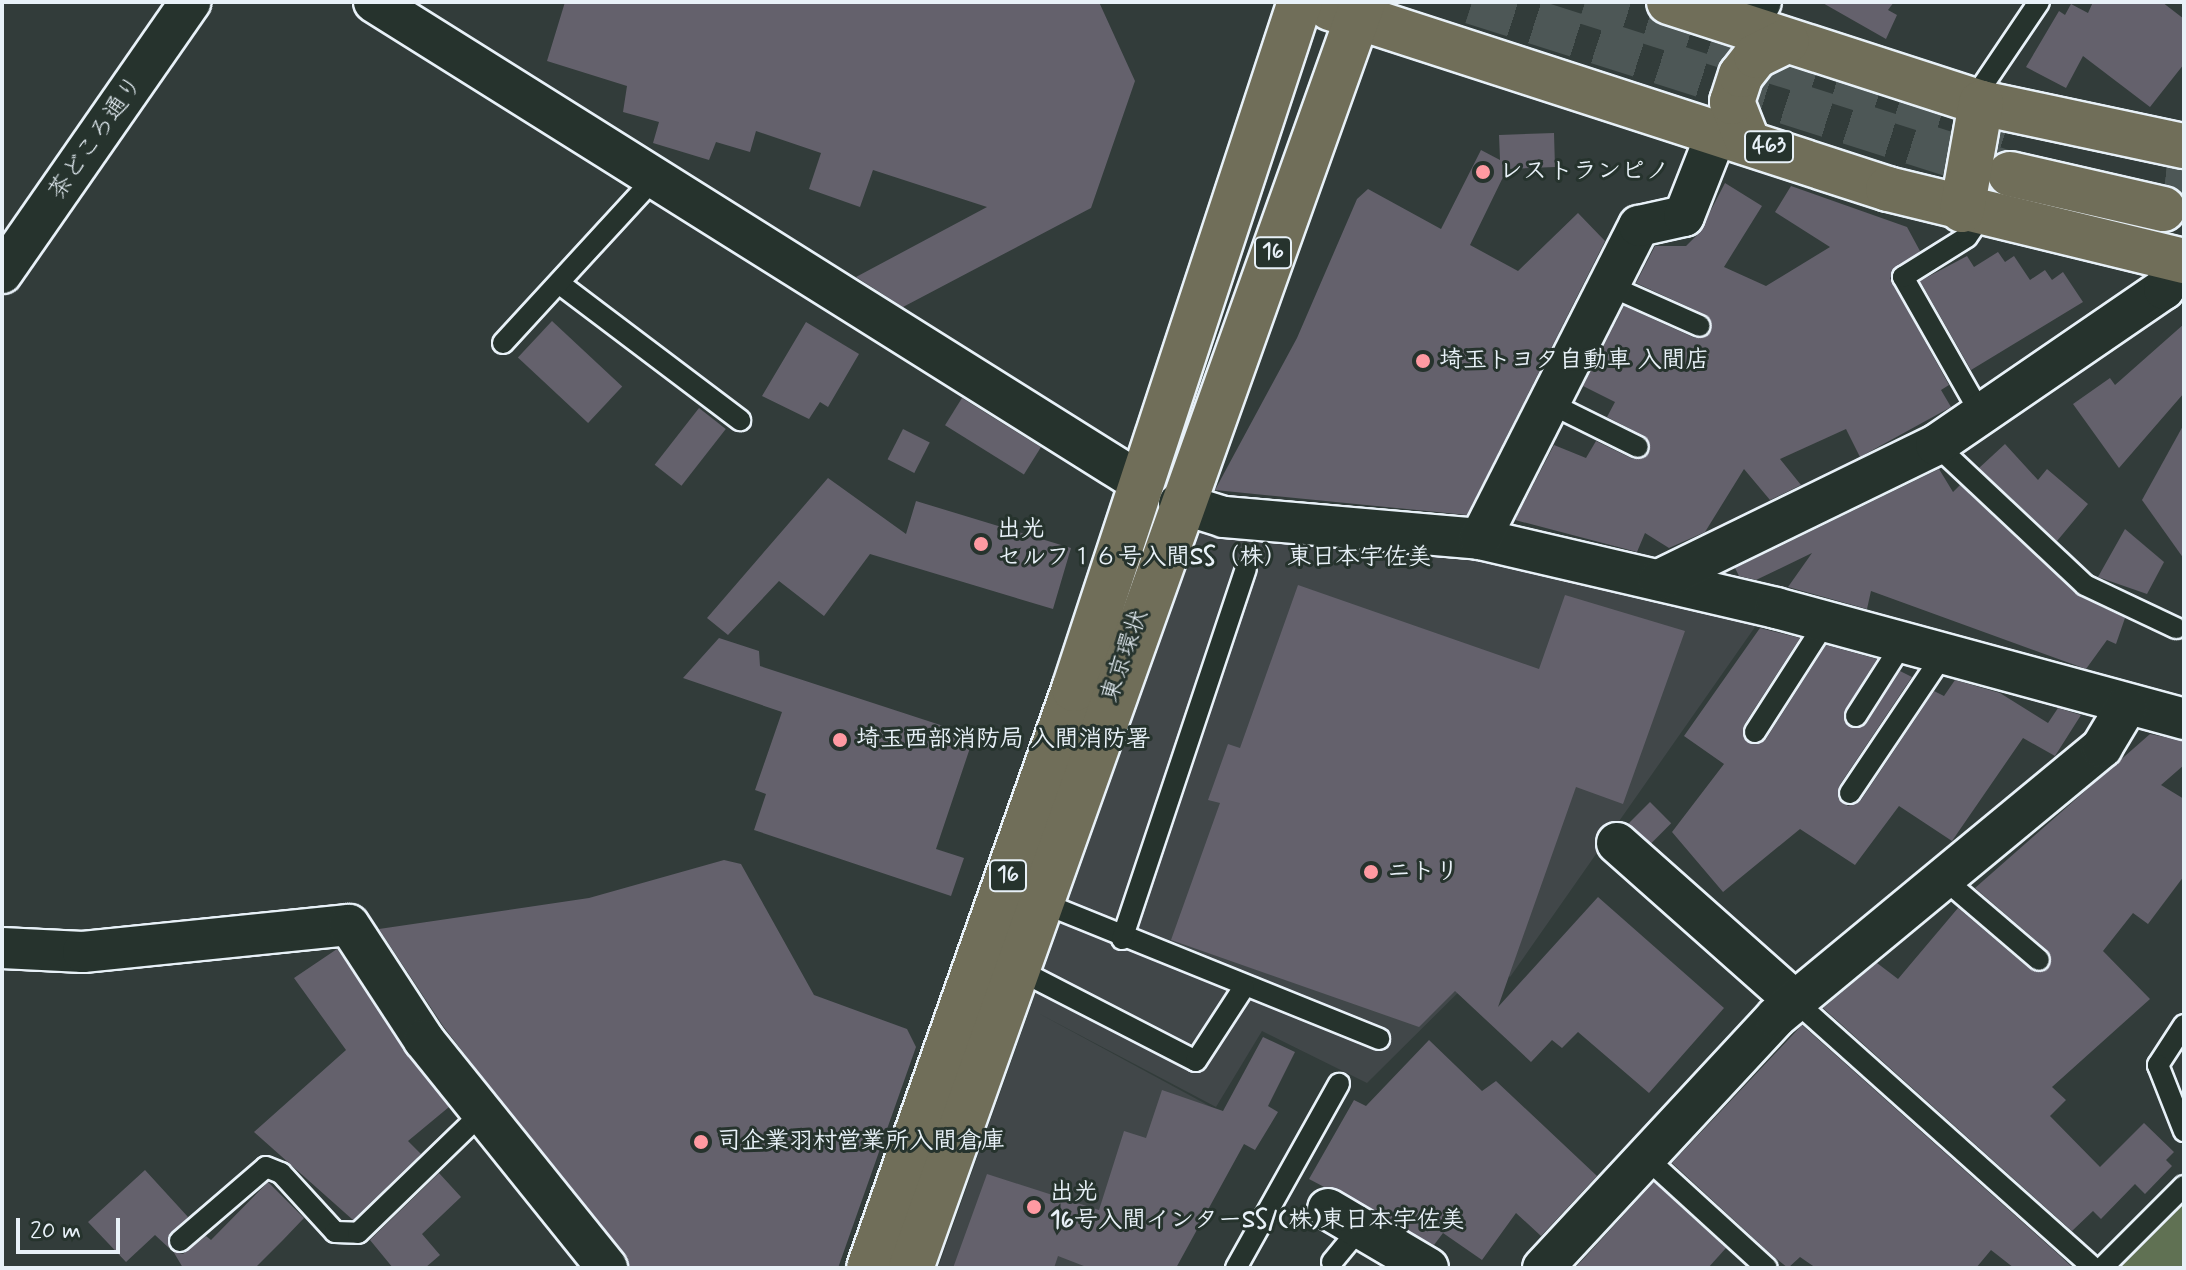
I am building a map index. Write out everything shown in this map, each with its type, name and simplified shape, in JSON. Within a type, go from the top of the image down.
[{"type":"highway","name":"東京環状","points":[[869,1268],[1141,483],[1300,2]]},
{"type":"highway","points":[[1309,2],[1360,9]]},
{"type":"highway","points":[[1669,2],[1765,23],[2171,176]]},
{"type":"highway","name":"東京環状","points":[[911,1268],[1179,503],[1360,9]]},
{"type":"highway","name":"463","points":[[1360,9],[1972,212],[2183,261]]},
{"type":"highway","points":[[1733,135],[1732,102],[1741,75],[1756,56],[1765,23]]},
{"type":"highway","points":[[1972,212],[1981,103]]},
{"type":"highway","points":[[2015,157],[2171,176]]},
{"type":"street","name":"茶どころ通り","points":[[2,273],[190,2]]},
{"type":"street","points":[[374,2],[652,181],[1141,483]]},
{"type":"street","points":[[1480,539],[1639,226],[1684,216],[1733,135]]},
{"type":"street","points":[[1659,580],[1936,445],[2164,289],[2183,261]]},
{"type":"street","points":[[1179,503],[1224,517],[1480,539],[1659,580],[2126,707],[2184,719]]},
{"type":"street","points":[[1543,1268],[1642,1154],[1794,1000],[2102,747],[2126,707]]},
{"type":"street","points":[[1617,843],[1794,1000]]},
{"type":"street","points":[[2,948],[83,952],[349,925],[482,1113],[607,1268]]},
{"type":"street","points":[[1344,1219],[1428,1268]]},
{"type":"lane","points":[[1981,103],[1983,85],[2039,2]]},
{"type":"lane","points":[[503,343],[652,181]]},
{"type":"lane","points":[[1972,212],[1967,237],[1903,277],[1982,416]]},
{"type":"lane","points":[[560,284],[740,420]]},
{"type":"lane","points":[[1610,286],[1700,326]]},
{"type":"lane","points":[[1549,403],[1638,447]]},
{"type":"lane","points":[[1936,445],[2085,585],[2176,628]]},
{"type":"lane","points":[[1122,939],[1246,569]]},
{"type":"lane","points":[[1755,732],[1825,623]]},
{"type":"lane","points":[[1856,716],[1902,644]]},
{"type":"lane","points":[[1850,793],[1942,656]]},
{"type":"lane","points":[[1943,878],[2039,960]]},
{"type":"lane","points":[[1038,901],[1122,939],[1379,1039]]},
{"type":"lane","points":[[1015,968],[1196,1061],[1244,987]]},
{"type":"lane","points":[[1794,1000],[2094,1268]]},
{"type":"lane","points":[[2184,1025],[2158,1065],[2184,1131]]},
{"type":"lane","points":[[1236,1268],[1339,1084]]},
{"type":"lane","points":[[180,1241],[266,1167],[281,1173],[335,1232],[358,1233],[482,1113]]},
{"type":"lane","points":[[1642,1154],[1767,1268]]},
{"type":"lane","points":[[2102,1268],[2184,1186]]},
{"type":"lane","points":[[1332,1262],[1344,1219]]},
{"type":"shaded area","points":[[1217,528],[1481,556],[1762,617],[1510,977],[1491,960],[1367,1083],[1262,1031],[1216,1107],[1038,1013],[1215,1109],[1129,1268],[938,1268],[1200,530]]},
{"type":"green space","points":[[2184,1202],[2184,1268],[2116,1268]]},
{"type":"building","points":[[565,2],[1099,2],[1135,81],[1091,208],[903,307],[856,277],[987,207],[873,170],[860,207],[809,189],[821,153],[756,131],[750,152],[716,142],[709,160],[653,143],[659,122],[623,112],[627,86],[547,61]]},
{"type":"building","points":[[1821,2],[1894,2],[1888,10],[1897,15],[1886,39]]},
{"type":"building","points":[[2093,2],[2162,2],[2184,19],[2184,64],[2150,107],[2083,56],[2066,88],[2026,67],[2059,11],[2065,15],[2071,4],[2088,13]]},
{"type":"building","name":"埼玉トヨタ自動車 入間店","points":[[1554,133],[1555,167],[1507,169],[1470,245],[1518,271],[1578,213],[1605,241],[1467,515],[1215,490],[1297,338],[1357,199],[1368,189],[1441,229],[1481,150],[1500,160],[1499,135]]},
{"type":"building","points":[[1725,183],[1762,206],[1724,267],[1766,286],[1830,247],[1775,212],[1791,186],[1907,227],[1920,251],[1890,278],[1949,385],[1941,390],[1951,407],[1860,457],[1846,429],[1780,459],[1801,485],[1770,500],[1744,469],[1705,532],[1669,548],[1645,533],[1637,552],[1515,520],[1554,445],[1586,458],[1596,441],[1633,459],[1649,453],[1644,436],[1607,417],[1615,402],[1583,386],[1624,306],[1695,338],[1711,332],[1706,315],[1636,283],[1655,246],[1686,246],[1699,233]]},
{"type":"building","points":[[1998,252],[2005,262],[2014,256],[2030,280],[2045,270],[2052,280],[2063,272],[2083,302],[1971,370],[1920,281],[1967,256],[1974,267]]},
{"type":"building","points":[[552,321],[622,386],[588,423],[518,358]]},
{"type":"building","points":[[806,322],[859,354],[828,407],[820,402],[809,419],[762,396]]},
{"type":"building","points":[[2184,324],[2184,393],[2119,468],[2073,404],[2110,378],[2115,385]]},
{"type":"building","points":[[962,398],[1041,447],[1024,474],[945,425]]},
{"type":"building","points":[[699,408],[726,429],[681,486],[655,465]]},
{"type":"building","points":[[2184,424],[2184,559],[2142,500]]},
{"type":"building","points":[[903,429],[930,443],[914,473],[888,459]]},
{"type":"building","points":[[2005,444],[2038,480],[2047,469],[2088,504],[2057,541],[1979,468]]},
{"type":"building","points":[[1939,469],[1953,492],[1960,485],[2076,594],[2125,618],[2116,644],[2107,640],[2086,669],[1871,591],[1867,609],[1788,587],[1812,553],[1756,580],[1739,576],[1735,568]]},
{"type":"building","points":[[828,478],[906,534],[916,501],[1071,548],[1053,609],[870,554],[824,616],[779,581],[728,635],[707,618]]},
{"type":"building","points":[[2125,529],[2164,562],[2147,594],[2098,577]]},
{"type":"building","name":"ニトリ","points":[[1298,585],[1539,669],[1565,595],[1685,631],[1623,804],[1576,787],[1498,1007],[1598,897],[1724,1008],[1649,1093],[1578,1032],[1562,1048],[1552,1040],[1531,1062],[1455,991],[1419,1027],[1171,940],[1220,803],[1208,800],[1228,744],[1240,748]]},
{"type":"building","points":[[1760,628],[1800,638],[1744,725],[1749,743],[1766,739],[1826,645],[1877,659],[1845,710],[1850,727],[1866,724],[1900,671],[1912,677],[1839,786],[1838,798],[1848,806],[1861,800],[1934,691],[1944,696],[1955,680],[2000,693],[2048,723],[2058,708],[2081,715],[2055,756],[2023,738],[1952,841],[1899,806],[1855,865],[1800,829],[1723,892],[1672,832],[1724,764],[1684,736]]},
{"type":"building","points":[[719,638],[759,651],[760,666],[974,736],[936,849],[964,858],[951,896],[754,830],[766,794],[755,790],[782,712],[683,678]]},
{"type":"building","points":[[2150,734],[2184,741],[2184,765],[2161,785],[2184,799],[2184,876],[2148,924],[2133,913],[2103,951],[2150,999],[2052,1087],[2066,1100],[2050,1116],[2100,1167],[2144,1123],[2174,1152],[2166,1160],[2172,1166],[2145,1194],[2135,1184],[2101,1219],[2093,1211],[2072,1231],[1823,1008],[1877,963],[1898,979],[1958,908],[2031,970],[2048,969],[2047,950],[1975,888]]},
{"type":"building","points":[[1650,802],[1671,823],[1650,844],[1629,823]]},
{"type":"building","name":"司企業羽村営業所入間倉庫","points":[[724,860],[741,864],[814,995],[907,1029],[916,1047],[838,1268],[629,1268],[443,1026],[379,929],[589,898]]},
{"type":"building","points":[[337,949],[449,1107],[408,1141],[421,1154],[353,1220],[254,1132],[346,1050],[294,978]]},
{"type":"building","points":[[1802,1025],[2073,1268],[2014,1268],[1991,1250],[1976,1268],[1816,1268],[1800,1257],[1788,1268],[1773,1256],[1672,1163]]},
{"type":"building","points":[[1263,1037],[1295,1052],[1268,1106],[1278,1112],[1255,1150],[1244,1144],[1176,1268],[1089,1268],[1058,1256],[1054,1268],[953,1268],[987,1174],[1099,1210],[1124,1131],[1146,1138],[1162,1090],[1223,1111]]},
{"type":"building","points":[[1429,1040],[1482,1091],[1496,1081],[1597,1176],[1541,1236],[1516,1213],[1482,1260],[1443,1233],[1434,1245],[1309,1179],[1354,1100],[1366,1106]]},
{"type":"building","points":[[145,1170],[188,1217],[168,1236],[169,1248],[155,1235],[126,1262],[88,1222]]},
{"type":"building","points":[[439,1173],[461,1197],[422,1234],[440,1255],[425,1268],[393,1268],[370,1240]]},
{"type":"building","points":[[268,1182],[304,1218],[283,1240],[255,1268],[183,1268],[173,1251],[183,1254],[206,1236],[211,1240]]},
{"type":"building","points":[[1654,1182],[1726,1248],[1708,1268],[1575,1268]]},
{"type":"tunnel","points":[[1472,2],[2008,173]]},
{"type":"tunnel","points":[[1585,2],[2019,140]]},
{"type":"tunnel","points":[[2166,172],[2184,174]]},
{"type":"place","name":"レストランピノ","points":[[1483,172]]},
{"type":"place","name":"埼玉トヨタ自動車 入間店","points":[[1423,361]]},
{"type":"place","name":"出光 セルフ１６号入間SS（株）東日本宇佐美","points":[[981,544]]},
{"type":"place","name":"埼玉西部消防局 入間消防署","points":[[840,740]]},
{"type":"place","name":"ニトリ","points":[[1371,872]]},
{"type":"place","name":"司企業羽村営業所入間倉庫","points":[[701,1142]]},
{"type":"place","name":"出光 16号入間インターSS/(株)東日本宇佐美","points":[[1034,1207]]}]
